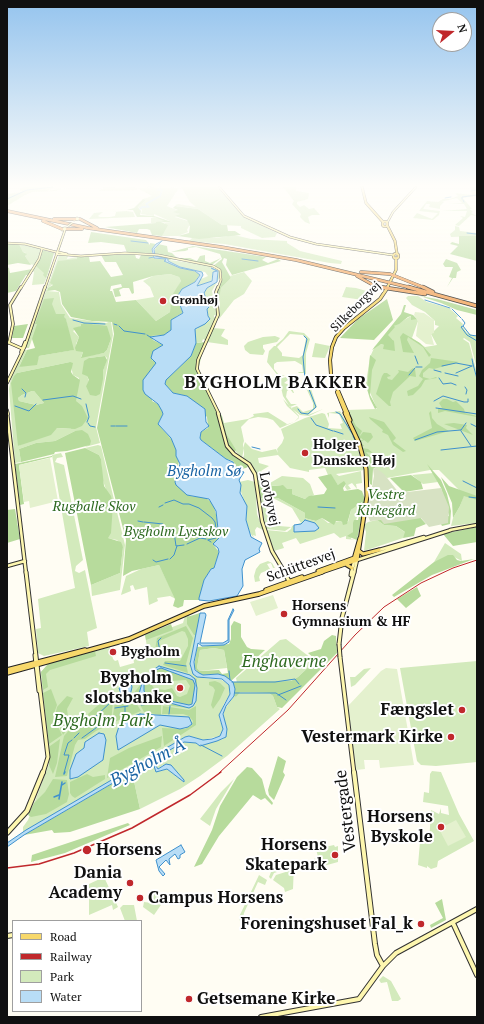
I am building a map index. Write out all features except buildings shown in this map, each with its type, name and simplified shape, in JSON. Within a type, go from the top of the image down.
[{"type":"highway","points":[[136,235],[248,251],[330,267],[477,306]]},
{"type":"highway","points":[[137,235],[248,250],[339,268],[394,276],[477,306]]},
{"type":"highway","points":[[330,267],[354,274],[373,285],[387,289],[431,295],[477,306]]},
{"type":"highway","points":[[339,268],[471,304]]},
{"type":"main road","points":[[392,235],[395,241],[397,251],[395,255]]},
{"type":"main road","name":"Silkeborgvej","points":[[356,559],[367,496],[367,481],[364,461],[356,436],[337,392],[330,366],[331,352],[335,340],[350,322],[380,299],[387,289],[394,276],[395,255]]},
{"type":"main road","name":"Silkeborgvej","points":[[356,559],[359,551],[360,538]]},
{"type":"main road","points":[[359,551],[364,554],[379,550]]},
{"type":"main road","name":"Schüttesvej","points":[[36,664],[129,637],[193,608],[216,601],[254,594],[356,559]]},
{"type":"main road","name":"Schüttesvej","points":[[36,664],[130,639],[204,606],[259,594],[356,559]]},
{"type":"main road","name":"Schüttesvej","points":[[326,571],[347,565],[352,568]]},
{"type":"main road","points":[[7,670],[36,664]]},
{"type":"main road","points":[[7,674],[36,664]]},
{"type":"street","points":[[7,383],[29,334],[63,235]]},
{"type":"street","points":[[286,235],[316,244],[395,255]]},
{"type":"street","name":"Lovbyvej","points":[[7,243],[66,255],[156,255],[212,266],[221,272],[221,280],[216,292],[218,315],[198,360],[197,369],[219,415],[227,446],[234,454],[248,464],[255,474],[262,521],[272,551],[289,582]]},
{"type":"street","points":[[23,349],[8,342],[13,324],[10,305],[39,259],[42,249]]},
{"type":"street","points":[[14,369],[23,349]]},
{"type":"street","points":[[7,410],[47,761],[27,811],[7,833]]},
{"type":"street","points":[[451,530],[477,525]]},
{"type":"street","name":"Schüttesvej","points":[[356,559],[379,550],[451,530]]},
{"type":"street","name":"Schüttesvej","points":[[356,559],[451,530]]},
{"type":"street","name":"Silkeborgvej","points":[[352,577],[352,568],[356,559]]},
{"type":"street","name":"Silkeborgvej","points":[[340,651],[339,644],[342,618],[356,559]]},
{"type":"street","points":[[7,566],[25,561]]},
{"type":"street","name":"Vestergade","points":[[340,651],[375,944],[377,955],[383,966]]},
{"type":"street","points":[[261,1017],[357,1000],[363,996],[383,966],[402,949],[477,910]]},
{"type":"street","points":[[453,923],[477,975]]},
{"type":"green space","name":"Bygholm Lystskov","points":[[90,235],[110,235],[146,240],[150,245],[150,243],[156,244],[152,252],[154,258],[165,259],[180,268],[192,270],[200,274],[195,282],[184,288],[177,297],[183,313],[177,316],[171,323],[171,330],[164,335],[151,336],[153,340],[163,345],[153,352],[152,360],[156,362],[152,401],[158,404],[163,414],[158,424],[172,440],[177,452],[177,459],[179,461],[175,482],[190,496],[204,497],[213,503],[219,526],[219,538],[213,544],[219,552],[214,568],[211,569],[204,580],[199,600],[184,600],[183,606],[178,608],[173,606],[175,599],[159,565],[132,571],[123,576],[126,540],[97,428],[114,334],[112,322],[92,321],[71,317],[62,304],[60,292],[55,290],[47,291],[48,288],[53,285],[50,283],[58,261],[77,259],[77,257],[89,257],[90,262],[100,261],[111,277],[123,275],[116,262],[105,262],[101,255],[134,254],[127,253],[124,245],[101,242],[88,243]],"holes":[[[135,254],[141,255],[139,259],[136,258]],[[170,274],[179,277],[181,281],[171,297],[170,312],[156,321],[136,300],[116,302],[112,291],[110,291],[111,286],[121,284],[122,287],[113,289],[115,297],[121,296],[119,290],[123,288],[129,288],[132,294],[134,293],[133,282],[153,276]]]},
{"type":"green space","points":[[162,235],[181,235],[178,236],[162,236]]},
{"type":"green space","points":[[182,235],[241,235],[199,239],[178,236]]},
{"type":"green space","points":[[234,235],[251,239],[287,241],[287,243],[300,251],[342,261],[341,264],[330,263],[224,244],[189,241],[192,238],[216,238]]},
{"type":"green space","points":[[255,235],[276,235],[275,237],[262,238]]},
{"type":"green space","points":[[450,235],[477,235],[477,236],[451,237]]},
{"type":"green space","points":[[459,236],[477,236],[477,261],[450,254],[458,246],[450,244],[452,242],[459,244]]},
{"type":"green space","points":[[7,243],[19,244],[23,252],[27,254],[25,256],[31,265],[18,263],[7,265]]},
{"type":"green space","points":[[19,244],[41,249],[39,258],[34,265],[30,264],[25,256],[26,253],[23,252]]},
{"type":"green space","points":[[158,244],[167,246],[168,252],[172,253],[177,258],[190,258],[197,261],[200,256],[205,255],[205,261],[210,263],[221,258],[212,265],[176,259],[168,260],[155,256],[154,251]]},
{"type":"green space","points":[[193,246],[266,257],[262,260],[268,263],[278,259],[281,261],[232,275],[226,265],[227,259],[224,258],[222,262],[231,278],[221,288],[218,302],[217,292],[222,280],[222,274],[219,269],[213,266],[222,259],[220,254],[196,247],[188,248],[188,250],[185,251],[171,252]]},
{"type":"green space","points":[[42,250],[54,253],[44,284],[32,285],[34,272],[32,271]]},
{"type":"green space","points":[[42,250],[54,253],[46,278],[43,275],[44,273],[36,266]]},
{"type":"green space","points":[[59,255],[68,256],[67,259],[77,257],[77,259],[51,283],[53,284],[47,291],[59,292],[61,304],[70,318],[106,323],[111,321],[113,335],[96,427],[100,443],[85,447],[88,445],[75,431],[55,441],[36,443],[19,449],[21,462],[15,463],[9,389],[11,378],[24,350],[27,350],[19,367],[37,361],[39,356],[73,350],[66,320],[32,339],[29,348],[25,348]],"holes":[[[84,323],[93,324],[111,339],[107,350],[104,353],[81,357],[83,352],[76,344],[79,337],[73,331]],[[105,356],[107,358],[103,371],[103,379],[86,386],[89,381],[87,376],[89,358]],[[70,362],[73,375],[79,378],[71,429],[57,428],[18,446],[17,373]]]},
{"type":"green space","points":[[446,259],[457,263],[461,270],[457,272],[456,278],[453,278],[447,287],[452,278],[449,277],[453,267],[445,267],[443,264]]},
{"type":"green space","points":[[167,261],[208,265],[219,271],[220,277],[212,291],[214,303],[217,306],[217,316],[214,315],[214,317],[216,317],[206,341],[203,339],[202,342],[196,343],[195,330],[210,320],[207,309],[209,307],[204,293],[207,288],[216,283],[218,273],[217,270],[213,272],[211,281],[198,286],[199,280],[208,276],[205,272],[182,268]]},
{"type":"green space","points":[[7,267],[9,268],[10,273],[32,269],[28,275],[26,275],[16,291],[7,293]]},
{"type":"green space","points":[[244,272],[252,281],[244,294],[234,300],[219,319],[220,303],[218,296],[221,288],[231,278],[230,276]]},
{"type":"green space","points":[[170,274],[179,277],[181,281],[171,301],[170,312],[156,321],[136,300],[154,297],[150,287],[143,281],[153,276]]},
{"type":"green space","points":[[346,287],[370,292],[363,300],[342,297]]},
{"type":"green space","points":[[408,296],[418,296],[427,302],[449,308],[458,316],[456,318],[463,324],[462,326],[467,333],[477,337],[477,369],[470,342],[464,338],[463,339],[469,343],[477,373],[477,378],[473,365],[477,381],[477,523],[451,526],[453,518],[464,495],[439,470],[430,470],[387,478],[375,468],[374,461],[365,456],[347,410],[377,409],[366,383],[370,357],[375,346],[381,344],[384,345],[393,340],[387,335],[394,326],[411,316],[418,321],[412,338],[425,347],[437,345],[431,334],[439,326],[435,325],[435,321],[425,312],[412,305],[406,298]]},
{"type":"green space","points":[[420,296],[477,310],[477,315],[457,310]]},
{"type":"green space","points":[[54,298],[52,304],[56,314],[65,314],[64,317],[66,319],[74,350],[39,356],[37,365],[19,367],[27,350],[35,348],[32,339],[37,324],[35,324],[44,299]]},
{"type":"green space","points":[[387,299],[393,320],[374,340],[340,338],[358,319]]},
{"type":"green space","points":[[404,305],[406,305],[404,312],[413,315],[417,319],[411,320],[411,316],[394,326],[395,327],[388,335],[394,341],[395,351],[383,349],[384,345],[381,344],[372,350],[401,314]]},
{"type":"green space","points":[[415,312],[424,313],[434,320],[434,333],[431,334],[434,345],[426,344],[416,336],[418,321],[414,315]]},
{"type":"green space","points":[[84,323],[107,326],[111,339],[107,350],[104,353],[81,358],[83,352],[76,351],[75,348],[79,337],[73,328],[81,326],[81,324]]},
{"type":"green space","points":[[28,324],[23,338],[12,338],[14,326]]},
{"type":"green space","points":[[213,328],[225,329],[221,336],[228,340],[228,345],[207,342]]},
{"type":"green space","points":[[289,331],[304,333],[310,339],[306,353],[306,374],[317,407],[308,415],[323,409],[309,416],[300,415],[291,408],[297,406],[303,412],[313,409],[313,403],[307,390],[292,388],[294,393],[290,389],[287,391],[286,397],[291,404],[297,404],[290,407],[283,396],[279,379],[286,377],[288,380],[284,383],[290,385],[301,383],[305,379],[304,373],[298,372],[303,372],[302,365],[295,361],[277,362],[274,364],[274,369],[279,375],[285,375],[279,377],[267,362],[269,351],[283,339]],"holes":[[[290,334],[303,335],[306,338],[303,355],[299,358],[282,356],[282,353],[277,347]]]},
{"type":"green space","points":[[403,333],[420,343],[431,355],[429,357],[423,347],[408,337],[407,340],[414,353],[403,352],[400,337]]},
{"type":"green space","points":[[275,336],[280,338],[277,342],[263,345],[265,351],[263,355],[250,354],[245,350],[244,346],[248,342],[263,337]]},
{"type":"green space","points":[[205,342],[197,374],[222,416],[227,435],[236,450],[233,454],[249,466],[246,468],[236,470],[233,461],[226,459],[201,440],[201,432],[208,428],[207,417],[187,396],[173,393],[165,384],[166,380],[191,356],[196,343]]},
{"type":"green space","points":[[315,343],[330,346],[325,358],[312,357]]},
{"type":"green space","points":[[370,355],[376,360],[372,370],[370,395],[377,408],[375,409],[367,389]]},
{"type":"green space","points":[[105,356],[107,360],[103,371],[100,394],[96,396],[90,395],[86,386],[89,380],[87,376],[82,374],[84,361],[89,358]]},
{"type":"green space","points":[[431,358],[459,362],[434,369],[429,368],[423,373],[423,377],[430,379],[437,378],[425,380],[421,387],[413,395],[408,396],[407,391],[418,386],[423,379],[419,376],[422,370],[430,363]]},
{"type":"green space","points":[[70,362],[73,363],[71,372],[80,380],[76,401],[82,406],[88,418],[82,426],[75,429],[57,428],[51,435],[18,446],[11,383],[17,373]],"holes":[[[34,391],[44,403],[36,405],[19,401],[18,398],[22,395]]]},
{"type":"green space","points":[[413,368],[415,369],[416,377],[410,376],[393,392],[390,402],[391,406],[389,406],[376,394],[384,373],[391,376],[387,377],[388,379],[392,380],[399,372],[398,370],[408,372]]},
{"type":"green space","points":[[34,391],[44,403],[36,405],[19,401],[18,398]]},
{"type":"green space","points":[[283,399],[299,416],[299,417],[287,406]]},
{"type":"green space","points":[[443,399],[453,402],[456,401],[464,409],[465,413],[477,417],[445,411],[438,413],[438,408],[442,408],[439,403]]},
{"type":"green space","points":[[348,410],[356,426],[362,431],[360,436],[363,432],[371,433],[373,437],[368,443],[364,440],[361,442],[364,446],[361,446],[359,441],[363,440],[361,438],[359,440]]},
{"type":"green space","points":[[340,411],[354,436],[364,470],[336,474],[339,476],[361,471],[362,483],[356,484],[357,489],[352,483],[348,485],[351,489],[347,490],[345,487],[346,484],[338,485],[331,475],[328,475],[325,468],[309,470],[309,472],[290,468],[278,455],[258,458],[259,463],[269,466],[261,471],[264,477],[258,478],[252,466],[243,458],[244,448],[242,458],[236,452],[227,435],[224,423],[248,419],[254,416],[253,414],[268,412],[287,424],[285,425],[294,422],[280,428],[273,420],[267,418],[258,417],[249,419],[241,427],[244,441],[243,448],[245,442],[252,449],[262,452],[276,449],[278,453],[277,449],[284,438],[281,429],[305,418],[322,413],[325,414],[329,424],[328,428],[342,429],[340,424],[343,423],[339,414],[329,413],[329,418],[327,413]]},
{"type":"green space","points":[[431,411],[432,418],[437,424],[449,431],[415,441],[413,438],[432,428],[429,413]]},
{"type":"green space","points":[[369,417],[384,422],[396,438],[393,441],[406,451],[403,452],[393,445],[388,435],[382,432],[383,430]]},
{"type":"green space","points":[[454,423],[467,425],[466,428],[473,435],[444,424]]},
{"type":"green space","points":[[82,430],[88,434],[91,441],[90,445],[67,451],[55,452],[54,454],[21,462],[19,449],[36,443],[55,441],[75,431]]},
{"type":"green space","points":[[98,445],[101,446],[125,545],[120,590],[92,596],[91,585],[120,573],[123,547],[117,540],[107,538],[108,495],[102,478],[101,459],[99,455],[85,448]]},
{"type":"green space","name":"Rugballe Skov","points":[[85,448],[99,455],[101,459],[104,486],[111,496],[113,504],[111,533],[108,538],[121,542],[123,547],[120,573],[91,585],[65,453]]},
{"type":"green space","points":[[362,448],[368,449],[373,453],[366,452],[374,461],[375,468],[373,469],[372,485],[370,484]]},
{"type":"green space","points":[[61,453],[63,457],[57,458],[55,462],[64,465],[83,560],[76,566],[75,571],[79,573],[85,570],[97,628],[87,632],[89,646],[44,656],[38,653],[36,629],[41,628],[38,599],[75,588],[52,455]]},
{"type":"green space","points":[[52,456],[19,465],[24,504],[20,505],[15,464]]},
{"type":"green space","points":[[50,458],[58,501],[30,508],[29,501],[24,502],[19,465]]},
{"type":"green space","points":[[427,464],[441,480],[447,494],[451,511],[450,524],[442,526],[438,518],[449,516],[441,488]]},
{"type":"green space","name":"Vestre Kirkegård","points":[[376,468],[384,474],[399,493],[441,488],[449,507],[448,523],[429,527],[421,518],[384,524],[381,520],[370,521],[367,514],[374,476],[373,469]]},
{"type":"green space","points":[[433,473],[438,482],[423,484],[412,475]]},
{"type":"green space","points":[[331,474],[338,485],[344,481],[346,484],[343,488],[344,491],[358,489],[362,491],[365,499],[357,540],[347,536],[353,532],[353,523],[354,520],[358,520],[362,502],[351,510],[347,524],[343,525],[342,522],[336,521],[334,525],[322,518],[316,521],[305,518],[305,513],[278,498],[260,498],[258,482],[262,487],[283,485],[287,489],[292,489],[292,494],[305,499],[309,496],[324,494],[327,489],[318,477]]},
{"type":"green space","points":[[411,475],[421,482],[423,489],[404,492],[390,478]]},
{"type":"green space","points":[[282,476],[303,478],[310,484],[314,495],[305,499],[292,494],[291,491],[288,491],[281,485],[262,487],[258,482],[258,480],[265,478],[270,483]]},
{"type":"green space","points":[[441,477],[449,486],[477,496],[477,500],[464,496],[453,518],[452,503]]},
{"type":"green space","points":[[248,480],[255,482],[257,514],[263,530],[257,527],[255,530],[256,536],[253,535],[254,538],[250,533],[246,520],[247,509],[239,482]]},
{"type":"green space","points":[[273,497],[278,498],[305,513],[305,518],[316,521],[322,518],[328,523],[340,521],[343,523],[348,522],[351,510],[361,502],[351,539],[357,540],[346,539],[346,536],[340,538],[334,533],[300,544],[296,538],[282,543],[284,548],[274,551],[266,530],[287,532],[292,526],[301,523],[292,508],[273,498],[271,499],[274,505],[269,500],[265,502],[267,515],[271,521],[279,526],[291,527],[285,531],[266,529],[260,498]]},
{"type":"green space","points":[[15,509],[20,539],[7,543],[7,510]]},
{"type":"green space","points":[[417,514],[426,524],[416,528],[414,536],[403,538],[405,532],[396,526],[384,525],[377,520]]},
{"type":"green space","points":[[377,520],[384,525],[396,526],[406,533],[403,538],[364,551],[366,532],[364,525],[368,522]]},
{"type":"green space","points":[[477,527],[477,542],[453,546],[443,534]]},
{"type":"green space","points":[[445,543],[461,554],[462,561],[454,557],[434,562]]},
{"type":"green space","points":[[448,555],[453,555],[457,560],[461,561],[474,559],[432,575],[394,597],[392,595],[434,562]]},
{"type":"green space","points":[[268,561],[272,563],[275,568],[273,568],[271,563],[267,564],[270,569],[261,573],[259,577],[260,581],[255,582],[254,576],[256,569],[260,564]]},
{"type":"green space","points":[[159,565],[176,599],[170,596],[157,598],[158,601],[149,605],[147,587],[135,590],[133,585],[130,586],[131,591],[121,595],[126,576],[141,569]]},
{"type":"green space","points":[[417,587],[421,596],[406,608],[397,599]]},
{"type":"green space","points":[[273,595],[278,608],[256,616],[250,602]]},
{"type":"green space","name":"Bygholm Park","points":[[200,613],[190,664],[191,669],[203,678],[222,680],[229,685],[230,694],[219,717],[223,729],[220,736],[203,740],[189,736],[185,737],[23,833],[23,827],[28,820],[50,761],[41,672],[48,664],[110,647],[113,659],[115,661],[118,660],[120,667],[134,663],[133,656],[138,654],[138,651],[147,647],[145,635],[157,629],[159,632],[183,623],[185,616],[188,614],[190,618]]},
{"type":"green space","points":[[200,613],[196,635],[194,635],[187,624],[187,617]]},
{"type":"green space","points":[[234,621],[241,624],[241,637],[247,647],[251,649],[265,650],[231,681],[218,674],[203,675],[198,673],[194,667],[197,647],[229,644],[231,639],[231,626]],"holes":[[[214,648],[224,650],[228,673],[222,674],[219,670],[200,671],[197,668],[200,650]]]},
{"type":"green space","points":[[171,624],[173,630],[146,640],[145,635]]},
{"type":"green space","points":[[186,626],[193,638],[186,664],[188,673],[163,665],[165,661],[180,661],[188,646],[188,639],[185,632],[182,631],[159,641],[162,657],[157,655],[155,650],[157,638]]},
{"type":"green space","points":[[332,635],[336,636],[337,653],[282,708],[277,707],[273,696],[269,693],[240,692],[236,697],[234,696],[235,689],[233,682],[291,681],[298,677],[316,660],[308,653],[321,649],[324,641]]},
{"type":"green space","name":"Enghaverne","points":[[286,639],[315,661],[298,677],[291,681],[237,683],[236,678],[280,640]]},
{"type":"green space","points":[[214,648],[224,650],[227,668],[200,671],[197,668],[200,650]]},
{"type":"green space","points":[[95,651],[96,656],[50,670],[46,674],[48,687],[43,690],[41,672],[48,664]]},
{"type":"green space","points":[[477,661],[477,762],[436,766],[421,765],[417,761],[400,668]]},
{"type":"green space","points":[[159,666],[190,675],[197,679],[196,701],[193,706],[189,708],[163,705],[163,699],[157,689],[165,690],[172,688],[177,696],[180,697],[187,694],[190,686],[186,680],[170,681],[162,675],[156,676],[149,680],[146,679],[153,670]]},
{"type":"green space","points":[[371,668],[355,685],[351,687],[350,677],[355,677],[364,669]]},
{"type":"green space","points":[[386,668],[397,669],[414,765],[380,768],[379,760],[364,760],[365,769],[356,770],[348,706],[381,671]]},
{"type":"green space","points":[[144,680],[149,681],[160,697],[161,715],[144,712],[139,703],[131,701],[133,694]]},
{"type":"green space","points":[[215,681],[220,683],[225,688],[213,709],[211,705],[215,690],[209,685],[209,682]]},
{"type":"green space","points":[[51,689],[57,705],[53,716],[62,735],[49,744],[43,693]]},
{"type":"green space","points":[[239,692],[269,693],[273,696],[277,707],[280,709],[227,756],[200,776],[180,789],[140,809],[132,772],[155,758],[155,769],[161,771],[167,769],[184,782],[178,773],[163,765],[158,769],[156,766],[159,759],[168,751],[184,742],[196,743],[198,745],[223,739],[227,733],[223,719],[224,710],[234,696],[236,697]]},
{"type":"green space","points":[[67,696],[73,698],[67,709],[68,717],[72,723],[63,735],[55,716],[57,707]]},
{"type":"green space","points":[[105,699],[113,700],[111,724],[96,731],[85,739],[78,740],[75,745],[67,776],[55,777],[64,736],[78,720],[81,727],[90,722],[88,714]]},
{"type":"green space","points":[[115,701],[123,704],[136,703],[141,711],[112,723]]},
{"type":"green space","points":[[163,706],[189,710],[196,706],[196,725],[164,746],[162,728],[185,729],[192,725],[193,721],[189,716],[183,714],[162,714]]},
{"type":"green space","points":[[162,736],[161,747],[107,778],[110,758],[129,748]]},
{"type":"green space","points":[[60,739],[57,763],[53,774],[49,765],[50,746]]},
{"type":"green space","points":[[278,756],[286,761],[283,772],[285,775],[274,800],[269,795],[268,790]]},
{"type":"green space","points":[[247,767],[252,768],[262,779],[266,794],[273,803],[272,805],[265,798],[261,800],[253,795],[219,836],[202,864],[194,867],[212,830],[220,806],[237,777]]},
{"type":"green space","name":"Horsens Byskole","points":[[432,771],[441,772],[459,814],[474,841],[438,861],[437,867],[431,869],[427,866],[427,868],[418,865],[420,842],[429,844],[431,810],[439,814],[441,808],[441,813],[449,815],[448,806],[423,802],[424,792],[429,793],[430,774]]},
{"type":"green space","points":[[132,772],[140,809],[70,832],[54,833],[52,830],[24,835]]},
{"type":"green space","points":[[87,774],[93,777],[105,775],[105,779],[75,798],[70,793],[70,782]]},
{"type":"green space","points":[[53,779],[67,780],[69,794],[67,802],[46,814],[31,817],[28,815],[34,803],[45,792]]},
{"type":"green space","points":[[234,779],[216,809],[210,826],[200,819],[221,792]]},
{"type":"green space","points":[[456,820],[466,837],[448,846],[439,829]]},
{"type":"green space","points":[[128,823],[130,825],[65,853],[31,862],[32,855]]},
{"type":"green space","points":[[334,845],[335,847],[338,846],[338,862],[316,868],[314,859],[318,857],[316,849]]},
{"type":"green space","points":[[294,864],[293,889],[285,892],[284,888],[273,880],[276,875],[292,870],[292,867],[274,873],[271,879],[269,877],[271,872]]},
{"type":"green space","points":[[259,875],[267,880],[265,885],[258,882],[244,913],[242,922],[240,921],[239,917]]},
{"type":"green space","points":[[104,877],[118,907],[113,910],[112,905],[89,915],[89,884]]},
{"type":"green space","points":[[157,890],[165,899],[154,915],[143,907],[144,902],[152,903],[154,893],[156,893]]},
{"type":"green space","points":[[442,899],[446,920],[431,928],[430,925],[443,918],[435,903]]},
{"type":"green space","points":[[123,905],[134,905],[137,920],[125,920],[120,908]]},
{"type":"green space","points":[[383,976],[391,981],[401,999],[398,1001],[392,1001],[387,982],[381,983],[379,980]]},
{"type":"water","name":"Bygholm Sø","points":[[162,241],[154,249],[155,256],[168,259],[168,261],[180,267],[202,272],[203,275],[197,286],[212,281],[213,272],[217,271],[211,268],[218,271],[217,282],[207,288],[204,293],[209,307],[207,309],[210,319],[205,324],[195,329],[196,343],[191,356],[166,380],[165,384],[173,393],[187,396],[205,409],[206,422],[209,426],[201,432],[201,440],[226,459],[233,462],[236,470],[244,472],[239,480],[241,485],[240,493],[247,506],[246,520],[251,537],[262,543],[259,549],[260,552],[245,560],[242,569],[243,586],[237,596],[209,601],[199,600],[199,598],[204,580],[211,569],[214,568],[219,552],[218,548],[213,544],[219,538],[216,511],[209,499],[187,495],[176,485],[175,482],[180,464],[176,456],[176,450],[171,438],[158,424],[163,414],[162,411],[158,404],[145,394],[143,390],[143,380],[156,363],[151,358],[153,351],[163,345],[150,337],[164,335],[171,330],[171,320],[183,313],[177,297],[182,289],[195,282],[200,275],[195,271],[180,268],[164,261],[166,260],[165,259],[154,258],[152,249],[156,244]]},
{"type":"water","points":[[305,520],[315,523],[319,528],[315,531],[294,532],[294,525],[301,524]]},
{"type":"water","name":"Bygholm Å","points":[[233,609],[234,610],[229,620],[229,642],[224,645],[202,646],[198,643],[194,662],[195,670],[199,673],[203,675],[218,674],[225,676],[233,682],[235,689],[234,696],[226,706],[223,714],[227,729],[226,737],[200,746],[196,743],[184,742],[168,751],[159,759],[156,766],[158,769],[166,764],[171,765],[184,780],[184,782],[167,769],[156,772],[154,766],[156,760],[154,759],[24,835],[7,847],[7,843],[26,830],[185,737],[189,736],[203,740],[220,736],[223,729],[219,715],[230,694],[229,685],[222,679],[197,677],[193,674],[190,664],[200,613],[205,613],[206,615],[200,643],[223,643],[228,640],[228,620]]},
{"type":"water","points":[[159,666],[190,675],[195,679],[197,688],[196,701],[193,706],[189,708],[166,702],[141,705],[137,700],[133,699],[135,693],[139,694],[142,683],[153,670]],"holes":[[[161,668],[193,680],[195,685],[192,704],[189,705],[166,700],[150,700],[144,691],[144,684],[156,670]]]},
{"type":"water","points":[[128,682],[131,683],[132,687],[129,700],[125,702],[117,699],[116,697],[121,694],[119,688]]},
{"type":"water","points":[[140,714],[189,717],[192,724],[188,727],[180,729],[160,725],[118,750],[116,736],[120,723],[125,719]]},
{"type":"water","points":[[99,733],[104,734],[106,740],[103,760],[78,777],[70,779],[70,770],[76,754],[84,748],[85,742]]},
{"type":"water","points":[[181,845],[185,852],[180,855],[180,858],[178,859],[175,854],[169,859],[170,865],[166,860],[159,867],[165,874],[163,876],[159,871],[156,860]]},
{"type":"waterway","points":[[131,241],[148,243]]},
{"type":"waterway","name":"Bygholm Å","points":[[149,258],[154,257]]},
{"type":"waterway","points":[[242,259],[258,261]]},
{"type":"waterway","points":[[425,300],[450,308]]},
{"type":"waterway","points":[[452,309],[461,318]]},
{"type":"waterway","points":[[462,319],[465,323],[463,326]]},
{"type":"waterway","points":[[73,320],[84,323],[105,324]]},
{"type":"waterway","points":[[119,326],[124,331],[145,334]]},
{"type":"waterway","points":[[463,326],[470,335],[477,336]]},
{"type":"waterway","points":[[463,326],[461,327],[467,335],[477,341]]},
{"type":"waterway","points":[[298,409],[301,413],[308,414],[316,407],[305,379],[303,357],[307,339],[304,336]]},
{"type":"waterway","points":[[415,356],[418,364]]},
{"type":"waterway","points":[[472,359],[477,379]]},
{"type":"waterway","points":[[442,366],[456,363],[472,366],[456,373]]},
{"type":"waterway","points":[[416,367],[422,367]]},
{"type":"waterway","points":[[409,375],[415,368]]},
{"type":"waterway","points":[[434,370],[441,372]]},
{"type":"waterway","points":[[445,373],[458,376]]},
{"type":"waterway","points":[[439,378],[443,384],[451,383],[456,385]]},
{"type":"waterway","points":[[465,387],[467,390],[466,394]]},
{"type":"waterway","points":[[22,389],[26,393],[25,397]]},
{"type":"waterway","points":[[43,400],[73,396],[81,399]]},
{"type":"waterway","points":[[434,401],[443,396],[464,402],[468,402],[468,399]]},
{"type":"waterway","points":[[15,406],[29,411],[36,404]]},
{"type":"waterway","points":[[86,404],[89,417],[87,422]]},
{"type":"waterway","points":[[436,408],[477,414]]},
{"type":"waterway","points":[[336,412],[340,414],[353,435]]},
{"type":"waterway","points":[[311,418],[316,425],[333,431]]},
{"type":"waterway","points":[[88,423],[90,426],[95,427]]},
{"type":"waterway","points":[[415,440],[437,432],[461,430],[466,423]]},
{"type":"waterway","points":[[471,424],[477,427]]},
{"type":"waterway","points":[[116,426],[127,426]]},
{"type":"waterway","points":[[334,431],[343,434]]},
{"type":"waterway","points":[[461,431],[471,446]]},
{"type":"waterway","points":[[353,436],[356,442]]},
{"type":"waterway","points":[[441,450],[477,446]]},
{"type":"waterway","points":[[252,447],[260,449]]},
{"type":"waterway","points":[[463,481],[477,488]]},
{"type":"waterway","points":[[469,497],[477,498]]},
{"type":"waterway","points":[[165,503],[174,500],[183,504],[189,504],[199,508],[212,518],[215,522],[217,535],[216,538],[208,540],[211,542]]},
{"type":"waterway","points":[[159,507],[163,505]]},
{"type":"waterway","points":[[318,507],[335,508]]},
{"type":"waterway","points":[[138,521],[143,522]]},
{"type":"waterway","points":[[144,522],[163,524],[168,532],[174,532],[176,546],[184,545]]},
{"type":"waterway","points":[[187,544],[200,538],[206,539]]},
{"type":"waterway","points":[[170,559],[174,555],[177,546]]},
{"type":"waterway","points":[[153,560],[156,562],[168,559]]},
{"type":"waterway","points":[[161,638],[158,641],[161,656]]},
{"type":"waterway","points":[[165,663],[186,666]]},
{"type":"waterway","points":[[229,671],[230,680]]},
{"type":"waterway","points":[[232,682],[275,682],[295,679],[299,684]]},
{"type":"waterway","points":[[279,695],[301,686]]},
{"type":"waterway","points":[[235,693],[276,693],[279,695]]},
{"type":"waterway","points":[[279,695],[286,700]]},
{"type":"waterway","points":[[101,724],[95,717],[111,702]]},
{"type":"waterway","points":[[115,708],[128,706]]},
{"type":"waterway","points":[[169,714],[170,706]]},
{"type":"waterway","points":[[125,707],[125,713]]},
{"type":"waterway","points":[[120,714],[125,713]]},
{"type":"waterway","points":[[82,738],[107,720]]},
{"type":"waterway","points":[[74,738],[79,733]]},
{"type":"waterway","points":[[64,773],[69,755],[64,755],[68,743],[72,740]]},
{"type":"waterway","points":[[201,745],[222,756]]},
{"type":"waterway","points":[[59,799],[62,782]]},
{"type":"waterway","points":[[54,797],[59,795]]},
{"type":"railway","points":[[219,773],[288,710],[355,635],[384,607],[421,583],[453,568],[477,560]]},
{"type":"railway","points":[[7,868],[39,864],[74,853],[132,828],[190,795],[221,772]]},
{"type":"place","name":"Grønhøj","points":[[163,301]]},
{"type":"place","name":"Holger Danskes Høj","points":[[305,453]]},
{"type":"place","name":"Horsens Gymnasium & HF","points":[[284,614]]},
{"type":"place","name":"Bygholm","points":[[113,652]]},
{"type":"place","name":"Bygholm slotsbanke","points":[[180,688]]},
{"type":"place","name":"Fængslet","points":[[462,710]]},
{"type":"place","name":"Vestermark Kirke","points":[[451,737]]},
{"type":"place","name":"Horsens Byskole","points":[[441,827]]},
{"type":"place","name":"Horsens","points":[[87,850]]},
{"type":"place","name":"Horsens Skatepark","points":[[335,855]]},
{"type":"place","name":"Dania Academy","points":[[130,883]]},
{"type":"place","name":"Campus Horsens","points":[[140,898]]},
{"type":"place","name":"Foreningshuset Fal_k","points":[[421,924]]},
{"type":"place","name":"Getsemane Kirke","points":[[189,999]]},
{"type":"district","name":"BYGHOLM BAKKER","points":[[276,383]]}]
